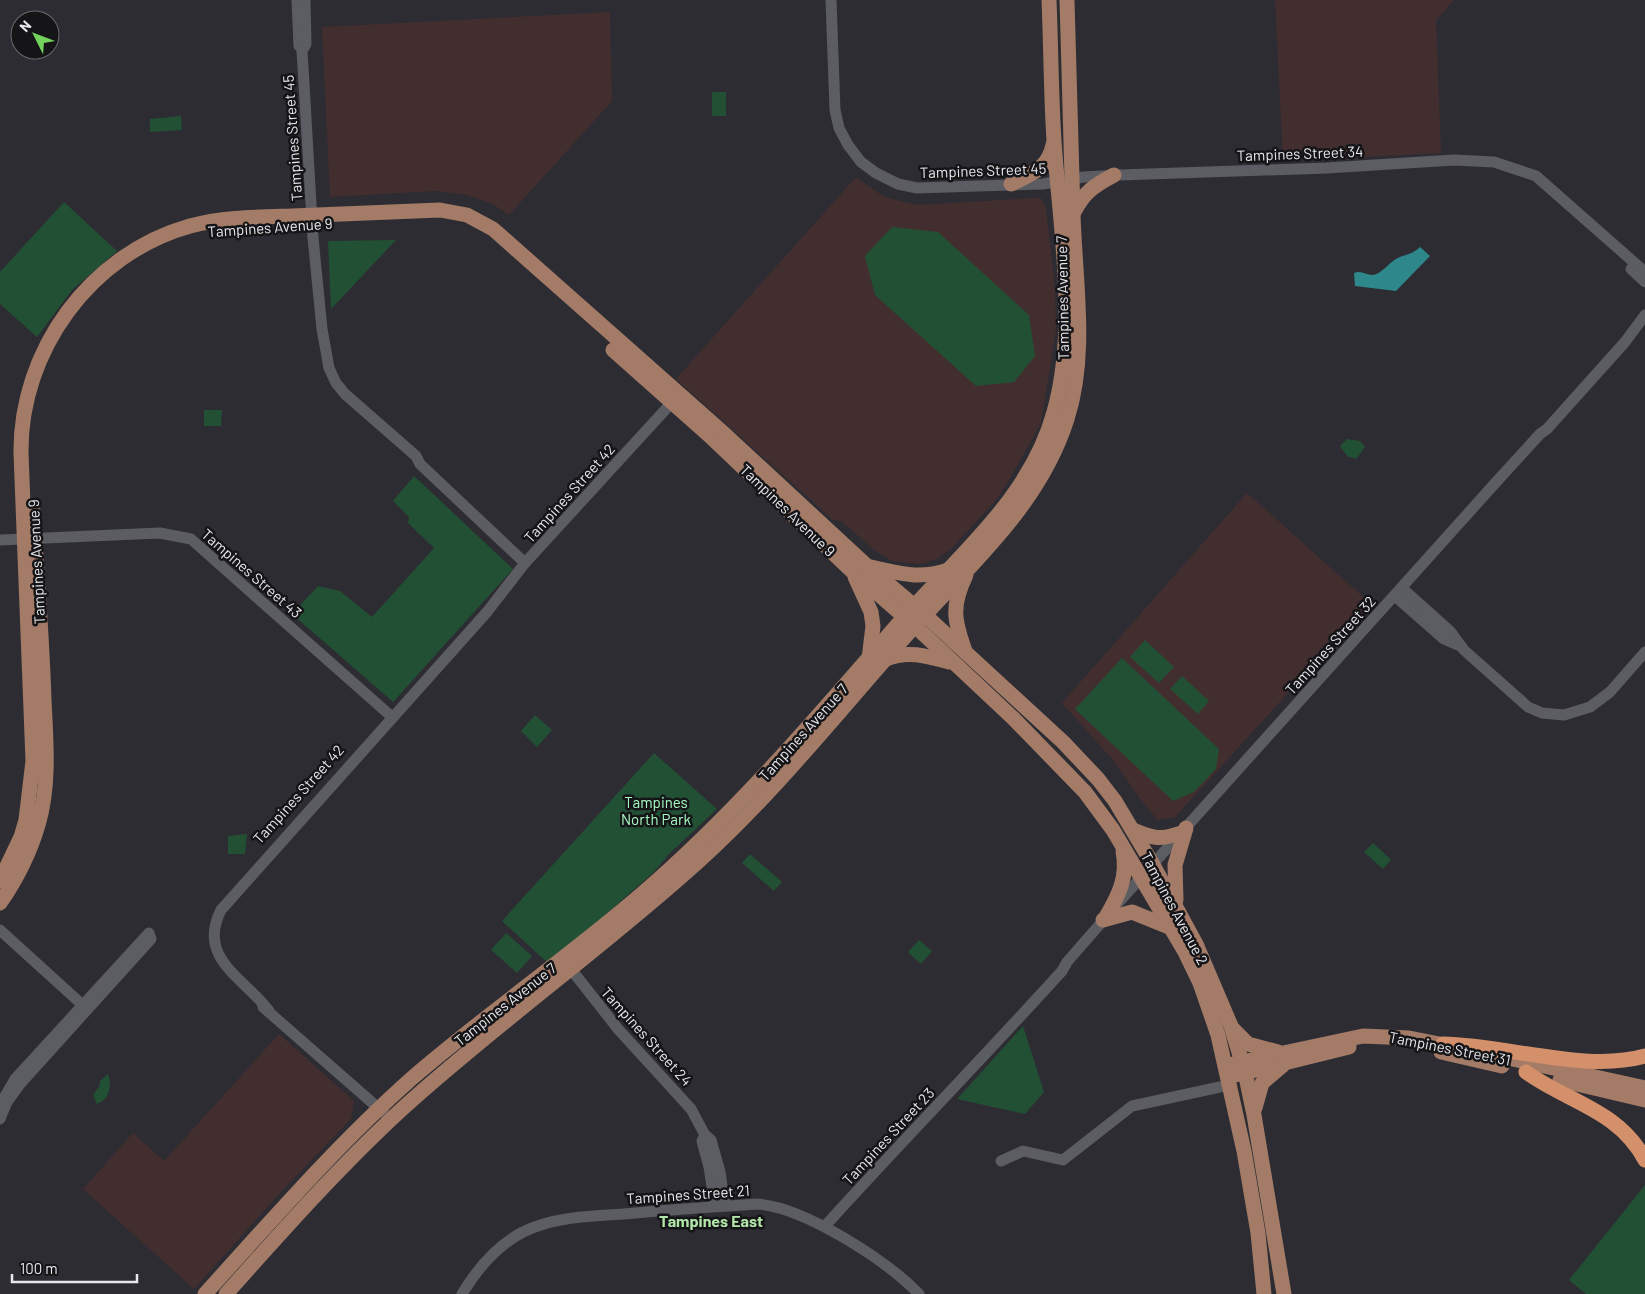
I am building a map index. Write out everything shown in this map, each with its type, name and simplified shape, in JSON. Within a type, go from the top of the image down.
[{"type":"highway","points":[[1443,1044],[1475,1044],[1589,1062],[1612,1063],[1645,1056]]},
{"type":"highway","points":[[1526,1072],[1542,1084],[1575,1098],[1602,1114],[1632,1140],[1645,1160]]},
{"type":"main road","name":"Tampines Avenue 7","points":[[915,616],[972,563],[1010,523],[1044,474],[1068,417],[1074,392],[1079,334],[1073,215],[1054,139],[1049,0]]},
{"type":"main road","name":"Tampines Avenue 7","points":[[226,1294],[290,1222],[391,1120],[567,965],[748,792],[876,660],[915,616],[949,570],[1002,510],[1020,486],[1043,443],[1053,417],[1063,371],[1065,337],[1067,0]]},
{"type":"main road","points":[[1011,184],[1039,171],[1048,160],[1054,139]]},
{"type":"main road","points":[[1073,215],[1083,194],[1093,186],[1114,175]]},
{"type":"main road","name":"Tampines Avenue 9","points":[[0,903],[10,889],[32,842],[38,824],[42,802],[46,740],[21,441],[27,397],[43,348],[54,330],[82,294],[128,255],[178,230],[222,220],[436,217],[470,225],[485,233],[867,566],[915,616]]},
{"type":"main road","name":"Tampines Avenue 9","points":[[675,399],[852,571],[915,616]]},
{"type":"main road","name":"Tampines Avenue 9","points":[[0,881],[21,837],[31,783],[33,740],[30,539]]},
{"type":"main road","points":[[966,652],[956,618],[956,600],[972,563]]},
{"type":"main road","points":[[867,566],[917,576],[932,576],[949,570]]},
{"type":"main road","points":[[852,571],[871,612],[876,660],[902,654],[930,656],[953,663]]},
{"type":"main road","name":"Tampines Avenue 2","points":[[915,616],[966,652],[1063,742],[1098,779],[1133,830],[1152,863],[1208,970],[1231,1026],[1254,1115],[1284,1294]]},
{"type":"main road","name":"Tampines Avenue 2","points":[[915,616],[953,663],[1013,718],[1085,792],[1122,845],[1174,929],[1205,996],[1225,1076],[1258,1233],[1264,1294]]},
{"type":"main road","points":[[1133,830],[1164,839],[1184,830]]},
{"type":"main road","points":[[1178,911],[1174,892],[1174,870],[1184,830]]},
{"type":"main road","points":[[1105,919],[1119,894],[1125,877],[1126,863],[1122,845]]},
{"type":"main road","points":[[1105,919],[1132,912],[1146,916],[1174,929]]},
{"type":"main road","name":"Tampines Avenue 7","points":[[205,1294],[307,1182],[379,1108],[439,1056],[567,965]]},
{"type":"main road","points":[[1231,1026],[1248,1044],[1284,1057],[1262,1083],[1254,1115]]},
{"type":"main road","name":"Tampines Street 31","points":[[1225,1076],[1243,1067],[1364,1036],[1409,1038],[1443,1044],[1645,1088]]},
{"type":"main road","name":"Tampines Street 31","points":[[1284,1057],[1364,1044],[1408,1046],[1645,1100]]},
{"type":"main road","points":[[1271,1294],[1273,1277],[1280,1266]]},
{"type":"street","name":"Tampines Street 45","points":[[297,0],[298,44],[302,51],[312,219],[322,329],[319,334],[319,354],[330,384],[411,462],[420,464],[525,563]]},
{"type":"street","name":"Tampines Street 45","points":[[302,51],[306,44],[305,0]]},
{"type":"street","name":"Tampines Street 45","points":[[831,0],[837,119],[848,145],[861,162],[887,179],[910,187],[1043,184],[1065,180]]},
{"type":"street","name":"Tampines Street 34","points":[[1065,180],[1114,175],[1327,168],[1454,160],[1494,162],[1536,176],[1557,199],[1645,272]]},
{"type":"street","name":"Tampines Street 34","points":[[1582,221],[1645,282]]},
{"type":"street","name":"Tampines Street 32","points":[[1141,876],[1540,434],[1543,426],[1634,323],[1643,318]]},
{"type":"street","name":"Tampines Street 42","points":[[391,1120],[270,1011],[232,982],[215,962],[208,943],[210,920],[223,899],[391,716],[491,605],[525,563],[675,399]]},
{"type":"street","name":"Tampines Street 43","points":[[0,540],[160,533],[191,539],[391,716]]},
{"type":"street","points":[[1399,592],[1450,631],[1460,646],[1528,707],[1542,713],[1564,715],[1581,711],[1596,703],[1645,652]]},
{"type":"street","name":"Tampines Street 23","points":[[825,1226],[974,1066],[975,1060],[1034,997],[1062,971],[1067,962],[1141,876]]},
{"type":"street","points":[[0,930],[83,1010]]},
{"type":"street","points":[[0,1105],[15,1079],[83,1010],[152,939],[150,934],[148,933],[83,1010],[20,1084],[0,1119]]},
{"type":"street","points":[[0,939],[83,1010]]},
{"type":"street","name":"Tampines Street 24","points":[[567,965],[618,1029],[683,1099],[705,1135],[702,1141],[720,1206]]},
{"type":"street","points":[[1001,1160],[1023,1151],[1063,1160],[1132,1106],[1225,1076]]},
{"type":"street","name":"Tampines Street 21","points":[[462,1294],[478,1270],[494,1252],[513,1238],[534,1228],[578,1218],[756,1204],[777,1206],[825,1226],[893,1271],[919,1294]]},
{"type":"shaded area","points":[[1275,0],[1454,0],[1436,20],[1441,153],[1283,161]]},
{"type":"shaded area","points":[[610,12],[612,101],[509,215],[493,204],[467,195],[435,191],[330,197],[322,27]]},
{"type":"shaded area","points":[[856,177],[884,197],[917,205],[1041,198],[1046,208],[1055,289],[1056,329],[1041,423],[996,500],[951,549],[937,559],[919,564],[892,561],[874,550],[842,521],[833,520],[676,379]]},
{"type":"shaded area","points":[[1247,493],[1370,603],[1175,817],[1158,820],[1112,759],[1062,703]]},
{"type":"shaded area","points":[[279,1034],[354,1101],[351,1119],[281,1192],[194,1289],[83,1189],[133,1133],[164,1161]]},
{"type":"green space","points":[[712,92],[726,92],[726,116],[712,116]]},
{"type":"green space","points":[[181,116],[182,130],[150,132],[150,119]]},
{"type":"green space","points":[[64,202],[117,251],[72,290],[37,337],[0,304],[0,272]]},
{"type":"green space","points":[[892,227],[938,232],[1029,315],[1035,356],[1014,382],[976,386],[875,295],[865,256]]},
{"type":"green space","points":[[396,240],[331,309],[328,241]]},
{"type":"green space","points":[[204,410],[222,410],[221,426],[204,426]]},
{"type":"green space","points":[[1347,439],[1360,441],[1365,447],[1356,459],[1347,456],[1340,446]]},
{"type":"green space","points":[[414,476],[513,569],[393,702],[292,614],[318,586],[340,591],[372,617],[434,548],[408,523],[409,517],[393,501]]},
{"type":"green space","points":[[1145,640],[1174,667],[1159,683],[1130,657]]},
{"type":"green space","points":[[1122,658],[1219,749],[1216,769],[1194,792],[1173,801],[1075,709]]},
{"type":"green space","points":[[1182,676],[1209,701],[1198,714],[1170,689]]},
{"type":"green space","points":[[535,715],[552,730],[537,747],[521,731]]},
{"type":"green space","name":"Tampines North Park","points":[[654,753],[717,809],[669,854],[654,872],[549,964],[502,921]]},
{"type":"green space","points":[[247,834],[245,854],[228,854],[228,836]]},
{"type":"green space","points":[[1373,843],[1391,860],[1383,869],[1364,852]]},
{"type":"green space","points":[[750,854],[782,882],[774,891],[742,863]]},
{"type":"green space","points":[[506,933],[532,956],[517,973],[491,950]]},
{"type":"green space","points":[[919,940],[932,951],[921,964],[908,952]]},
{"type":"green space","points":[[1023,1026],[1044,1092],[1025,1114],[957,1099]]},
{"type":"green space","points":[[108,1074],[109,1092],[105,1099],[97,1104],[93,1095],[100,1085],[100,1081]]},
{"type":"green space","points":[[1645,1185],[1645,1294],[1586,1294],[1569,1280]]},
{"type":"water","points":[[1420,247],[1430,256],[1396,291],[1355,286],[1354,273],[1376,274],[1396,259]]},
{"type":"district","name":"Tampines East","points":[[711,1220]]}]
